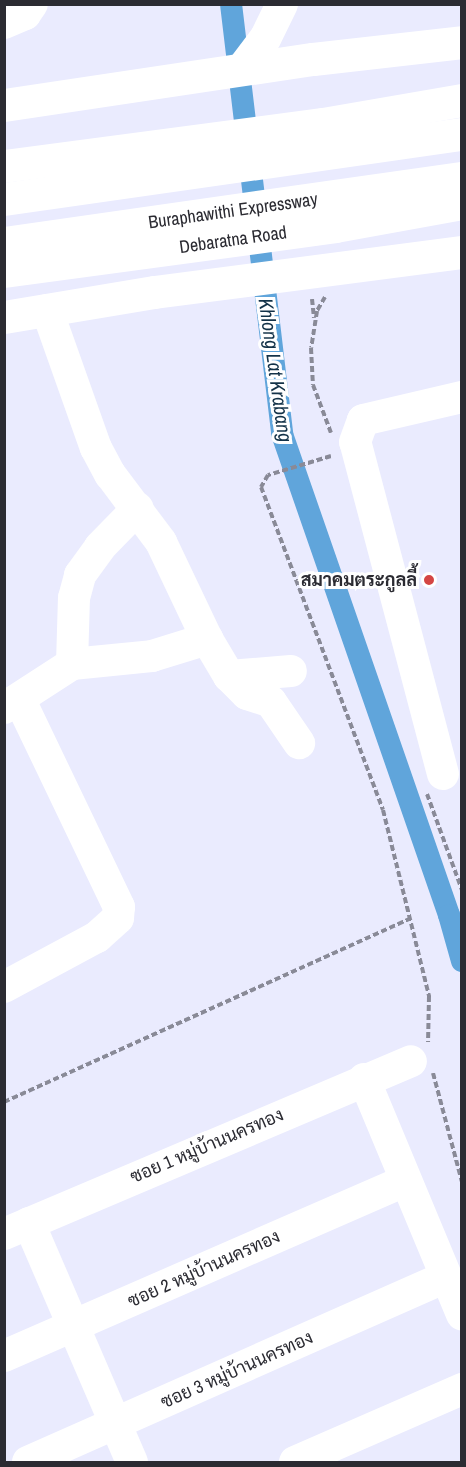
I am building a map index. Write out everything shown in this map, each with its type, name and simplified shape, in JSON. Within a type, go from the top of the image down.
[{"type":"main road","points":[[4,105],[313,59],[462,42]]},
{"type":"main road","points":[[4,166],[323,124],[462,100]]},
{"type":"main road","points":[[4,199],[462,134]]},
{"type":"main road","name":"Buraphawithi Expressway","points":[[4,243],[462,178]]},
{"type":"main road","name":"Debaratna Road","points":[[4,271],[335,225],[462,203]]},
{"type":"main road","points":[[4,317],[154,292],[340,266],[462,252]]},
{"type":"street","points":[[4,23],[25,14],[32,4]]},
{"type":"street","points":[[242,69],[265,39],[282,4]]},
{"type":"street","points":[[47,310],[96,448],[110,474],[138,508],[161,542],[207,639],[229,676],[247,694],[271,702],[279,710],[299,743]]},
{"type":"street","points":[[443,774],[355,442],[363,420],[462,397]]},
{"type":"street","points":[[72,664],[74,598],[80,575],[100,547],[138,508]]},
{"type":"street","points":[[4,987],[97,937],[118,918],[119,907],[12,704],[72,664],[152,656],[207,639]]},
{"type":"street","points":[[229,676],[291,671]]},
{"type":"street","name":"ซอย 1 หมู่บ้านนครทอง","points":[[17,1229],[364,1079],[424,1059]]},
{"type":"street","points":[[364,1079],[404,1181],[462,1314]]},
{"type":"street","name":"ซอย 2 หมู่บ้านนครทอง","points":[[4,1356],[404,1181]]},
{"type":"street","points":[[17,1229],[73,1327],[132,1462]]},
{"type":"street","name":"ซอย 3 หมู่บ้านนครทอง","points":[[28,1462],[445,1278]]},
{"type":"street","points":[[295,1462],[462,1389]]},
{"type":"path","points":[[335,454],[268,475],[261,487],[383,810],[429,996],[424,1059],[462,1182]]},
{"type":"path","points":[[4,1102],[409,919]]},
{"type":"waterway","name":"Khlong Lat Krabang","points":[[231,4],[282,434],[449,915],[462,961]]},
{"type":"place","name":"สมาคมตระกูลลี้","points":[[429,580]]}]
